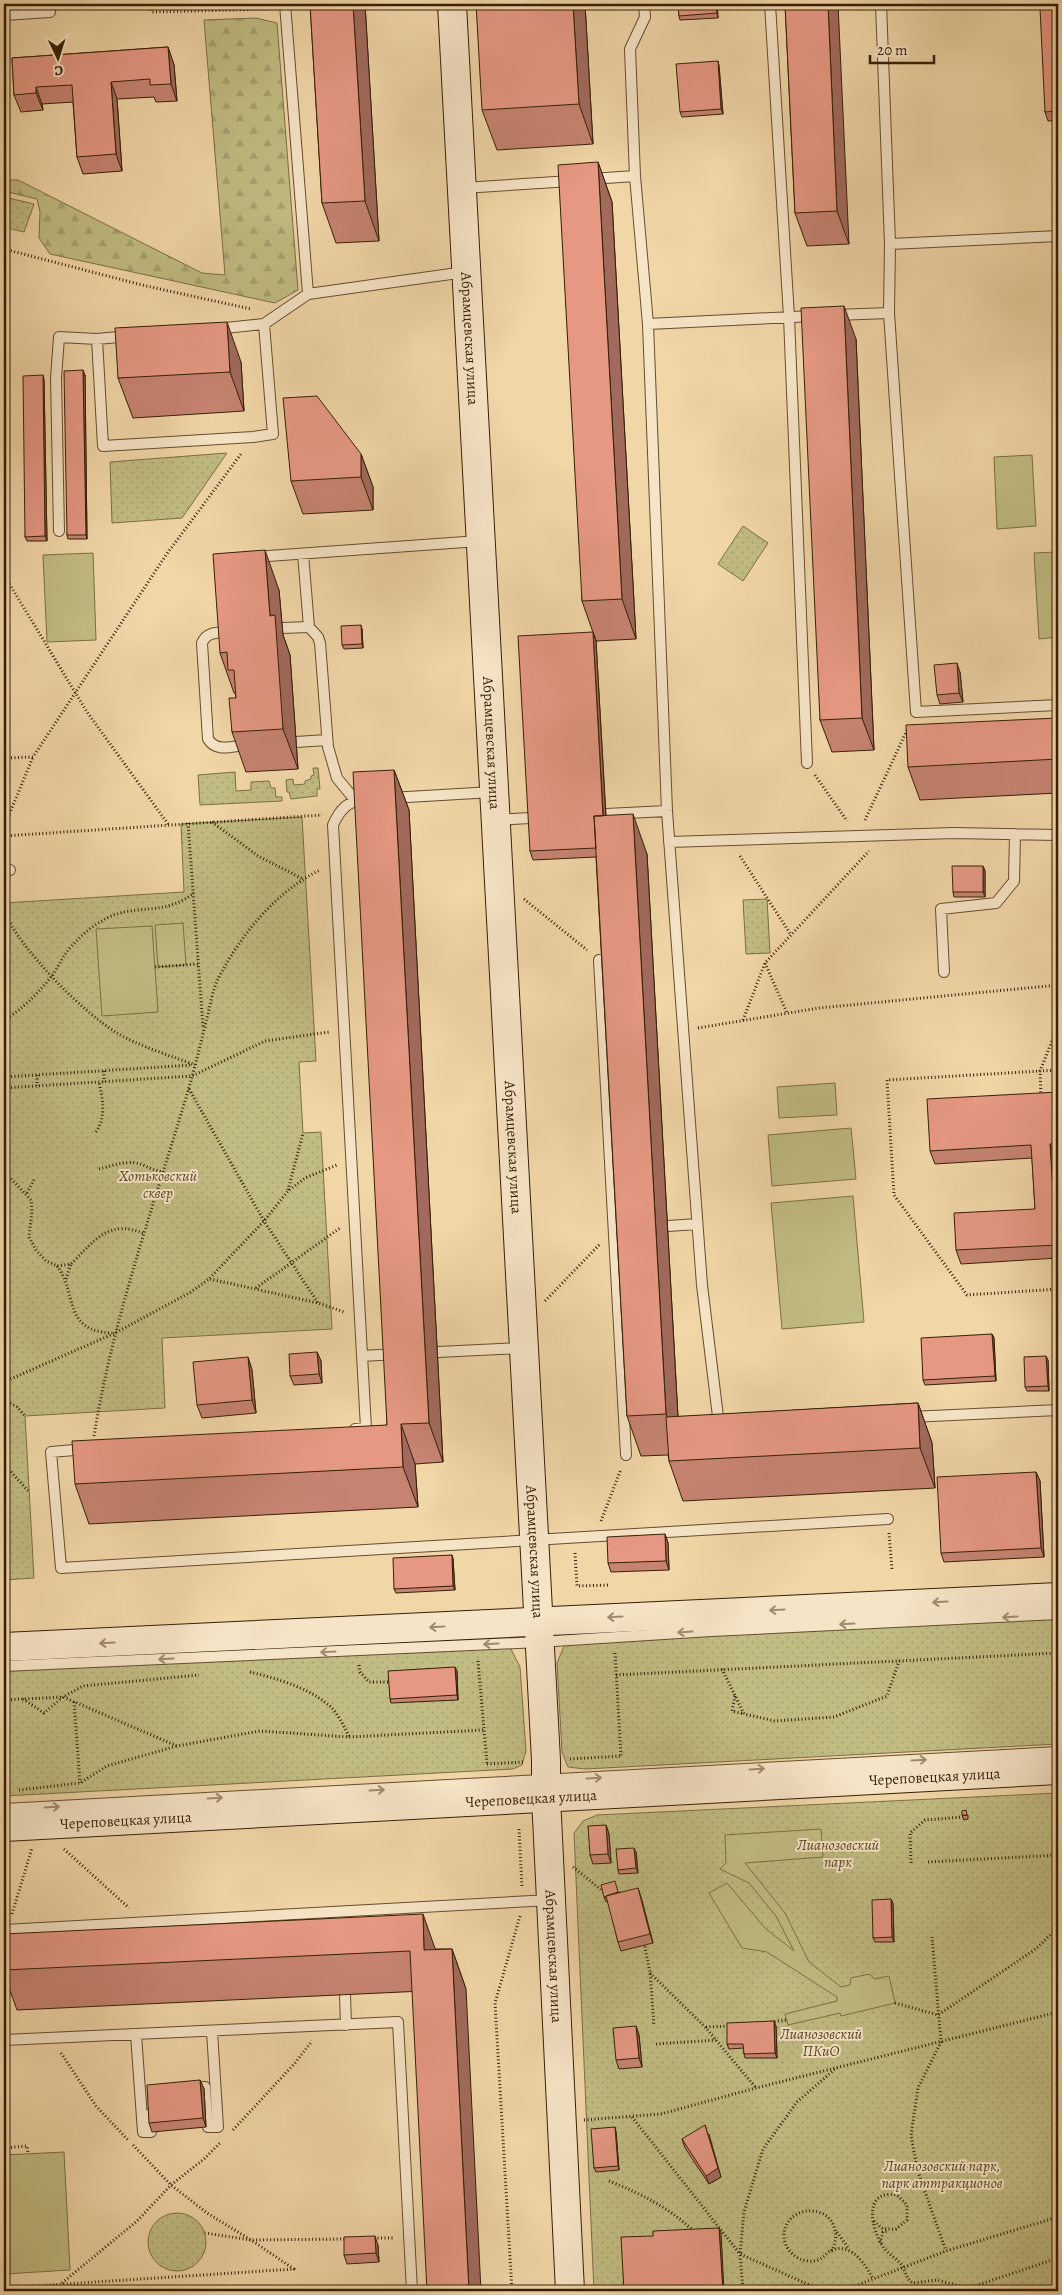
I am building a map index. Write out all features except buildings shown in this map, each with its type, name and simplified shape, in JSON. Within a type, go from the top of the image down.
[{"type":"street","name":"Абрамцевская улица","points":[[452,4],[539,1632],[570,2291]]},
{"type":"street","points":[[4,1648],[539,1632],[612,1617],[1058,1597]]},
{"type":"street","name":"Череповецкая улица","points":[[4,1827],[546,1789],[1058,1770]]},
{"type":"lane","points":[[4,14],[50,12],[50,4]]},
{"type":"lane","points":[[644,4],[645,17],[630,49],[635,176],[648,324],[667,811],[702,1284],[718,1425],[727,1425]]},
{"type":"lane","points":[[770,4],[789,318],[808,763]]},
{"type":"lane","points":[[881,4],[890,244],[889,312],[916,712],[1058,705]]},
{"type":"lane","points":[[285,6],[308,294]]},
{"type":"lane","points":[[462,188],[635,176]]},
{"type":"lane","points":[[890,244],[1058,236]]},
{"type":"lane","points":[[205,330],[264,324],[308,294],[466,272]]},
{"type":"lane","points":[[648,324],[889,312]]},
{"type":"lane","points":[[97,339],[103,446],[253,437],[273,434],[264,324]]},
{"type":"lane","points":[[59,531],[56,378],[59,337],[97,339],[136,336]]},
{"type":"lane","points":[[253,557],[480,541]]},
{"type":"lane","points":[[304,554],[309,627],[318,637],[320,643],[327,740],[337,778],[355,800]]},
{"type":"lane","points":[[282,628],[309,627]]},
{"type":"lane","points":[[230,632],[211,633],[202,643],[208,739],[214,746],[219,748],[244,745]]},
{"type":"lane","points":[[296,742],[327,740]]},
{"type":"lane","points":[[346,1430],[366,1428],[333,825],[341,810],[355,800],[494,792]]},
{"type":"lane","points":[[606,814],[667,811]]},
{"type":"lane","points":[[495,820],[530,818]]},
{"type":"lane","points":[[669,842],[954,833],[1058,835]]},
{"type":"lane","points":[[944,972],[941,909],[996,903],[1014,881],[1015,834]]},
{"type":"lane","points":[[599,960],[618,1228],[626,1455]]},
{"type":"lane","points":[[668,1226],[697,1224]]},
{"type":"lane","points":[[438,1352],[523,1336]]},
{"type":"lane","points":[[362,1356],[396,1354]]},
{"type":"lane","points":[[902,1417],[1058,1410]]},
{"type":"lane","points":[[97,1449],[51,1452],[61,1568],[888,1519]]},
{"type":"lane","points":[[4,1666],[539,1632],[711,1631],[1058,1614]]},
{"type":"lane","name":"Череповецкая улица","points":[[4,1809],[546,1789],[1058,1752]]},
{"type":"lane","points":[[6,1930],[145,1922],[341,1916],[552,1900]]},
{"type":"lane","points":[[345,1994],[346,2025]]},
{"type":"lane","points":[[4,2040],[136,2036],[398,2022],[412,2291]]},
{"type":"lane","points":[[176,2090],[205,2087],[208,2127],[218,2127],[212,2031]]},
{"type":"lane","points":[[136,2036],[142,2132],[151,2132],[148,2093]]},
{"type":"path","points":[[146,4],[152,12],[285,6]]},
{"type":"path","points":[[4,249],[142,285],[278,315]]},
{"type":"path","points":[[4,827],[33,757],[166,555],[253,437]]},
{"type":"path","points":[[4,575],[87,712],[169,825]]},
{"type":"path","points":[[858,836],[916,712]]},
{"type":"path","points":[[4,758],[33,757]]},
{"type":"path","points":[[808,763],[858,836]]},
{"type":"path","points":[[4,836],[305,816]]},
{"type":"path","points":[[211,822],[258,856],[303,879]]},
{"type":"path","points":[[188,823],[204,1030]]},
{"type":"path","points":[[729,840],[791,935]]},
{"type":"path","points":[[742,1021],[765,963],[876,844]]},
{"type":"path","points":[[97,1449],[115,1333],[189,1089],[216,983],[236,947],[286,892],[303,879],[335,862]]},
{"type":"path","points":[[498,877],[599,960]]},
{"type":"path","points":[[4,1020],[32,997],[52,975],[66,953],[80,937],[106,918],[129,912],[169,907],[181,902],[194,893]]},
{"type":"path","points":[[4,911],[9,923],[18,935],[52,975],[91,1014],[119,1034],[195,1065]]},
{"type":"path","points":[[765,963],[787,1013]]},
{"type":"path","points":[[154,967],[199,964]]},
{"type":"path","points":[[683,1031],[819,1008],[1058,985]]},
{"type":"path","points":[[1042,1097],[1040,1071],[1058,1026]]},
{"type":"path","points":[[4,1088],[192,1076],[265,1041],[344,1031]]},
{"type":"path","points":[[4,1077],[195,1065]]},
{"type":"path","points":[[1058,1070],[887,1080],[894,1194],[967,1295],[1058,1290]]},
{"type":"path","points":[[104,1071],[104,1082]]},
{"type":"path","points":[[37,1075],[37,1086]]},
{"type":"path","points":[[96,1132],[101,1125],[103,1114],[99,1082]]},
{"type":"path","points":[[189,1089],[264,1221],[318,1304]]},
{"type":"path","points":[[288,1191],[303,1133]]},
{"type":"path","points":[[4,1382],[115,1333],[191,1292],[209,1279],[264,1221],[288,1191],[305,1178],[351,1159]]},
{"type":"path","points":[[99,1169],[126,1162],[137,1163],[154,1171],[164,1172]]},
{"type":"path","points":[[4,1171],[27,1193],[31,1200],[32,1211],[29,1237],[36,1250],[46,1260],[57,1266],[64,1275],[66,1287],[77,1316],[86,1326],[98,1332],[115,1333]]},
{"type":"path","points":[[27,1193],[35,1178]]},
{"type":"path","points":[[255,1288],[354,1218]]},
{"type":"path","points":[[66,1287],[67,1273],[71,1264],[100,1236],[118,1228],[134,1229],[145,1234]]},
{"type":"path","points":[[523,1336],[618,1228]]},
{"type":"path","points":[[57,1266],[71,1264]]},
{"type":"path","points":[[209,1279],[255,1288],[360,1316]]},
{"type":"path","points":[[4,1400],[17,1407],[25,1416]]},
{"type":"path","points":[[596,1536],[626,1455]]},
{"type":"path","points":[[4,1464],[29,1492]]},
{"type":"path","points":[[888,1519],[892,1570]]},
{"type":"path","points":[[574,1537],[576,1586],[610,1585]]},
{"type":"path","points":[[614,1648],[622,1762]]},
{"type":"path","points":[[477,1652],[488,1770]]},
{"type":"path","points":[[616,1675],[1058,1653]]},
{"type":"path","points":[[735,1696],[732,1711],[775,1721],[834,1717],[887,1696],[899,1661]]},
{"type":"path","points":[[243,1670],[281,1680],[313,1694],[332,1708],[349,1737]]},
{"type":"path","points":[[722,1670],[744,1714]]},
{"type":"path","points":[[23,1699],[44,1713],[63,1697],[83,1686],[192,1676]]},
{"type":"path","points":[[4,1700],[63,1697],[177,1746]]},
{"type":"path","points":[[74,1702],[80,1783]]},
{"type":"path","points":[[14,1791],[80,1783],[106,1766],[177,1746],[260,1730],[349,1737],[483,1730]]},
{"type":"path","points":[[568,1759],[621,1756]]},
{"type":"path","points":[[486,1764],[525,1762]]},
{"type":"path","points":[[911,1863],[910,1833],[925,1820],[963,1817]]},
{"type":"path","points":[[512,2291],[495,2003],[512,1947],[522,1902],[519,1829]]},
{"type":"path","points":[[6,1930],[33,1845]]},
{"type":"path","points":[[60,1845],[145,1922]]},
{"type":"path","points":[[928,1862],[1058,1855]]},
{"type":"path","points":[[571,1866],[609,1896]]},
{"type":"path","points":[[895,2003],[938,2015],[1037,1948],[1058,1927]]},
{"type":"path","points":[[932,1937],[941,2042],[918,2088],[911,2135],[917,2169],[946,2251]]},
{"type":"path","points":[[643,1939],[650,1972],[654,2026]]},
{"type":"path","points":[[650,1972],[705,2027],[756,2088]]},
{"type":"path","points":[[561,2120],[602,2120],[662,2114],[756,2088],[1058,2012]]},
{"type":"path","points":[[768,2022],[786,2020]]},
{"type":"path","points":[[705,2027],[732,2025]]},
{"type":"path","points":[[232,2131],[295,2063],[324,2026]]},
{"type":"path","points":[[4,2288],[294,2269],[207,2213],[171,2185],[96,2106],[51,2038]]},
{"type":"path","points":[[656,2044],[716,2040]]},
{"type":"path","points":[[743,2291],[740,2254],[744,2212],[763,2149],[797,2102],[836,2068]]},
{"type":"path","points":[[632,2116],[740,2254],[823,2291]]},
{"type":"path","points":[[61,2284],[136,2221],[171,2185],[204,2159],[225,2138]]},
{"type":"path","points":[[4,2148],[27,2146],[28,2153]]},
{"type":"path","points":[[609,2182],[641,2193],[676,2214],[701,2237]]},
{"type":"path","points":[[1058,2188],[1058,2252]]},
{"type":"path","points":[[880,2243],[883,2232],[902,2226],[907,2220],[908,2205],[897,2195],[882,2195],[876,2200],[873,2206],[875,2234],[880,2243],[904,2268],[907,2278],[913,2283],[937,2280],[967,2288],[1058,2258]]},
{"type":"path","points":[[850,2250],[844,2249],[830,2252],[817,2260],[809,2261],[798,2258],[786,2246],[785,2227],[793,2216],[807,2211],[827,2217],[850,2250],[863,2262],[873,2280]]},
{"type":"path","points":[[842,2291],[946,2251],[1057,2217]]},
{"type":"path","points":[[874,2221],[878,2226],[888,2230]]},
{"type":"path","points":[[830,2252],[836,2242],[835,2229]]},
{"type":"path","points":[[205,2232],[251,2240],[350,2238]]},
{"type":"path","points":[[720,2236],[726,2236]]},
{"type":"path","points":[[370,2238],[409,2238]]},
{"type":"green space","points":[[256,18],[277,23],[298,290],[275,303],[50,254],[39,238],[40,212],[37,199],[4,191],[4,180],[18,180],[202,273],[225,275],[204,20]]},
{"type":"green space","points":[[4,197],[34,204],[24,232],[4,227]]},
{"type":"green space","points":[[227,453],[182,518],[112,523],[110,462]]},
{"type":"green space","points":[[1032,455],[1036,526],[997,529],[994,457]]},
{"type":"green space","points":[[743,526],[768,543],[743,581],[718,564]]},
{"type":"green space","points":[[1058,552],[1058,637],[1039,639],[1034,553]]},
{"type":"green space","points":[[93,553],[96,640],[47,642],[43,555]]},
{"type":"green space","points":[[313,768],[318,768],[320,789],[317,789],[317,796],[291,799],[289,792],[287,792],[286,780],[293,779],[294,785],[305,784],[305,781],[311,779],[311,776],[314,775]]},
{"type":"green space","points":[[235,772],[236,791],[251,790],[251,782],[269,781],[271,788],[275,788],[276,797],[282,797],[282,801],[200,805],[198,775]]},
{"type":"green space","name":"Хотьковский сквер","points":[[302,817],[316,1061],[299,1062],[303,1133],[321,1132],[332,1329],[162,1338],[165,1408],[25,1416],[34,1578],[4,1580],[4,903],[184,892],[181,824]]},
{"type":"green space","points":[[767,899],[770,953],[746,954],[743,900]]},
{"type":"green space","points":[[183,923],[186,965],[158,967],[155,925]]},
{"type":"green space","points":[[152,926],[158,1012],[102,1016],[96,929]]},
{"type":"green space","points":[[835,1083],[837,1115],[779,1118],[777,1087]]},
{"type":"green space","points":[[851,1128],[856,1179],[772,1186],[768,1135]]},
{"type":"green space","points":[[853,1196],[864,1322],[782,1329],[771,1203]]},
{"type":"green space","points":[[1058,1615],[1058,1744],[585,1769],[568,1767],[562,1752],[557,1663],[565,1644]]},
{"type":"green space","points":[[491,1642],[511,1649],[520,1667],[526,1751],[522,1765],[513,1769],[4,1796],[4,1665]]},
{"type":"green space","name":"Лианозовский ПКиО","points":[[1058,1793],[1058,2291],[594,2291],[574,1833],[583,1821],[597,1815]]},
{"type":"green space","points":[[821,1829],[823,1857],[745,1863],[785,1913],[809,1962],[841,1987],[850,1985],[851,1978],[869,1974],[875,1979],[889,1976],[895,2003],[841,2016],[840,2013],[788,2025],[785,2014],[837,2001],[837,1997],[767,1952],[742,1948],[709,1893],[727,1883],[765,1928],[794,1951],[776,1916],[749,1883],[720,1869],[726,1863],[725,1835]]},
{"type":"green space","points":[[64,2152],[70,2270],[5,2274],[4,2155]]},
{"type":"green space","points":[[177,2213],[188,2215],[198,2221],[204,2231],[206,2242],[204,2253],[198,2263],[188,2269],[177,2271],[166,2269],[156,2263],[150,2253],[148,2242],[150,2231],[156,2221],[166,2215]]},
{"type":"park label","name":"Лианозовский парк","points":[[838,1854]]},
{"type":"park label","name":"Лианозовский парк, парк аттракционов","points":[[942,2174]]}]
